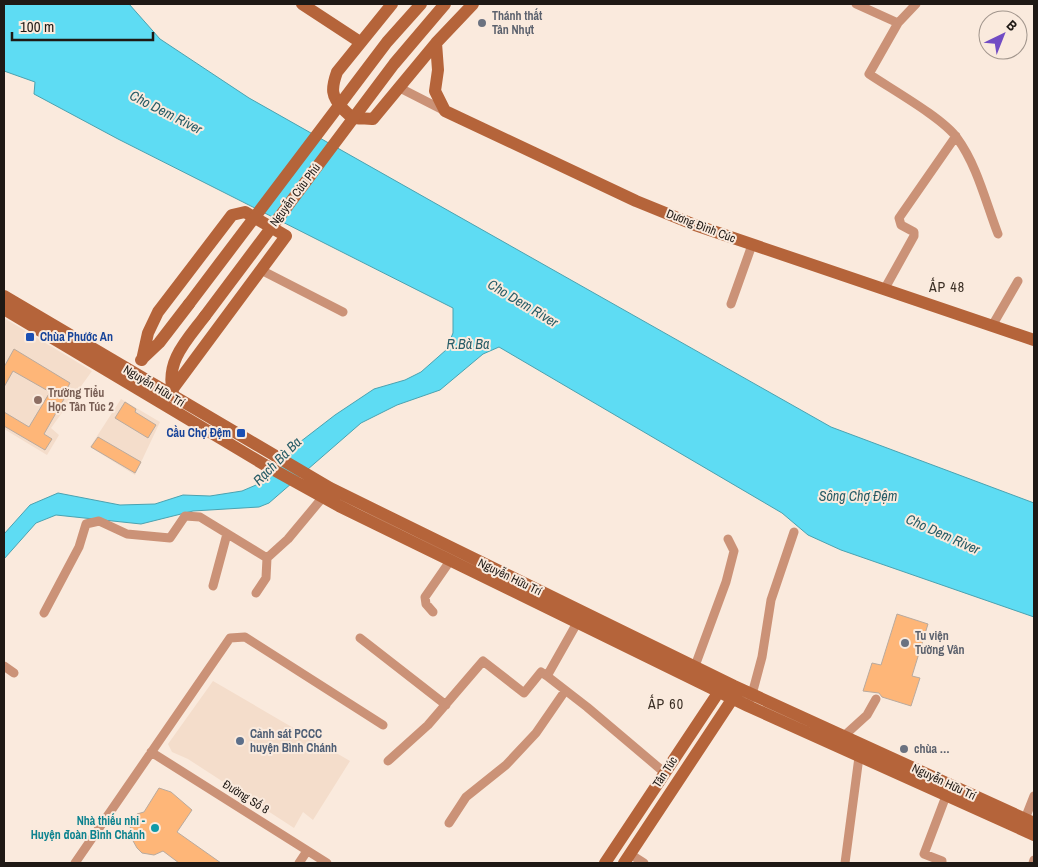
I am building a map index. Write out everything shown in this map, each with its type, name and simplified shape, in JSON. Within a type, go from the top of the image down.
[{"type":"main road","points":[[302,4],[360,42]]},
{"type":"main road","points":[[392,4],[337,72],[331,90],[337,102],[350,116],[373,118],[436,42],[473,4]]},
{"type":"main road","name":"Nguyễn Cửu Phú","points":[[123,368],[142,360],[160,343],[387,42],[420,4]]},
{"type":"main road","name":"Nguyễn Cửu Phú","points":[[173,394],[170,370],[176,355],[394,64],[445,4]]},
{"type":"main road","points":[[436,42],[438,70],[435,91],[445,111]]},
{"type":"main road","name":"Dương Đình Cúc","points":[[445,111],[636,201],[695,226],[1034,340]]},
{"type":"main road","points":[[142,360],[148,333],[158,312],[232,215],[245,212],[286,236],[173,394]]},
{"type":"main road","name":"Nguyễn Hữu Trí","points":[[4,296],[123,368],[173,394],[268,460]]},
{"type":"main road","name":"Nguyễn Hữu Trí","points":[[4,309],[305,481],[528,592],[577,623],[722,686],[844,750],[946,796],[1027,824]]},
{"type":"main road","name":"Nguyễn Hữu Trí","points":[[305,481],[323,497],[450,561],[528,592],[695,666],[722,686]]},
{"type":"main road","name":"Tân Túc","points":[[605,863],[722,686]]},
{"type":"main road","name":"Tân Túc","points":[[627,859],[736,693]]},
{"type":"main road","name":"Nguyễn Hữu Trí","points":[[750,700],[847,736],[1027,824],[1034,835]]},
{"type":"main road","points":[[844,750],[847,736]]},
{"type":"street","points":[[856,4],[898,23]]},
{"type":"street","points":[[916,4],[898,23],[869,74],[944,125],[956,136],[965,149],[998,234]]},
{"type":"street","points":[[398,87],[445,111]]},
{"type":"street","points":[[884,290],[914,236],[914,232],[901,225],[899,218],[956,136]]},
{"type":"street","points":[[732,304],[752,245]]},
{"type":"street","points":[[261,270],[343,312]]},
{"type":"street","points":[[992,326],[1018,281]]},
{"type":"street","points":[[256,593],[266,578],[267,558],[288,539],[323,497]]},
{"type":"street","points":[[44,613],[79,547],[86,524],[100,521],[127,534],[170,538],[185,516],[200,517],[267,558]]},
{"type":"street","points":[[750,700],[762,657],[771,600],[794,532]]},
{"type":"street","points":[[214,586],[227,534]]},
{"type":"street","points":[[695,666],[730,567],[734,551],[728,539]]},
{"type":"street","points":[[433,612],[426,604],[425,597],[450,561]]},
{"type":"street","points":[[547,676],[577,623]]},
{"type":"street","points":[[78,862],[230,638],[245,637],[383,724]]},
{"type":"street","points":[[360,638],[446,705]]},
{"type":"street","points":[[388,761],[428,725],[483,662],[524,693],[541,672],[665,773]]},
{"type":"street","points":[[4,666],[14,673]]},
{"type":"street","points":[[448,823],[466,797],[506,765],[536,733],[565,691]]},
{"type":"street","points":[[847,736],[867,715],[876,699]]},
{"type":"street","name":"Đường Số 8","points":[[151,752],[327,863]]},
{"type":"street","points":[[845,863],[859,757]]},
{"type":"street","points":[[942,863],[942,861],[924,854],[946,796]]},
{"type":"street","points":[[1027,824],[1034,796]]},
{"type":"street","points":[[300,863],[307,851]]},
{"type":"street","points":[[627,859],[644,863]]},
{"type":"shaded area","name":"Trường Tiểu Học Tân Túc 2","points":[[4,318],[92,371],[51,428],[59,435],[47,455],[4,429]]},
{"type":"shaded area","name":"Trường Tiểu Học Tân Túc 2","points":[[121,399],[160,422],[135,475],[90,447]]},
{"type":"shaded area","points":[[213,681],[350,761],[313,820],[303,812],[294,828],[188,759],[172,752],[168,744]]},
{"type":"water","name":"Sông Chợ Đệm","points":[[4,4],[129,4],[160,39],[249,98],[831,427],[1034,503],[1034,617],[841,550],[808,535],[782,513],[499,347],[483,354],[440,390],[397,405],[361,423],[269,503],[259,507],[193,511],[141,524],[56,515],[36,523],[4,559],[4,534],[30,505],[58,493],[120,505],[155,504],[183,495],[210,496],[242,491],[256,485],[269,476],[300,442],[335,415],[374,389],[405,380],[421,372],[446,350],[453,333],[453,308],[118,139],[34,94],[35,82],[4,71]]},
{"type":"building","points":[[14,349],[70,383],[62,398],[64,399],[44,434],[52,439],[45,450],[4,426],[4,412],[29,427],[50,392],[13,371],[4,387],[4,367]]},
{"type":"building","points":[[125,402],[136,409],[135,412],[156,425],[148,438],[115,418]]},
{"type":"building","points":[[98,437],[141,462],[135,473],[91,447]]},
{"type":"building","name":"Tu viện Tường Vân","points":[[897,614],[928,624],[912,676],[920,678],[911,706],[882,697],[879,693],[863,691],[872,663],[881,665]]},
{"type":"building","name":"Nhà thiếu nhi - Huyện đoàn Bình Chánh","points":[[159,788],[171,792],[192,810],[177,832],[221,863],[179,863],[163,851],[154,855],[142,853],[137,848],[132,839],[130,825],[137,814],[144,812]]},
{"type":"place","name":"Thánh thất Tân Nhựt","points":[[482,23]]},
{"type":"place","name":"Chùa Phước An","points":[[30,337]]},
{"type":"place","name":"Trường Tiểu Học Tân Túc 2","points":[[38,400]]},
{"type":"place","name":"Cầu Chợ Đệm","points":[[241,433]]},
{"type":"place","name":"Tu viện Tường Vân","points":[[905,643]]},
{"type":"place","name":"Cảnh sát PCCC huyện Bình Chánh","points":[[240,741]]},
{"type":"place","name":"chùa …","points":[[904,749]]},
{"type":"place","name":"Nhà thiếu nhi - Huyện đoàn Bình Chánh","points":[[155,828]]},
{"type":"district","name":"ẤP 48","points":[[947,287]]},
{"type":"district","name":"ẤP 60","points":[[666,704]]},
{"type":"water label","name":"Cho Dem River","points":[[166,112]]},
{"type":"water label","name":"Cho Dem River","points":[[523,303]]},
{"type":"water label","name":"R.Bà Ba","points":[[468,344]]},
{"type":"water label","name":"Rạch Bà Ba","points":[[277,461]]},
{"type":"water label","name":"Cho Dem River","points":[[943,534]]}]
